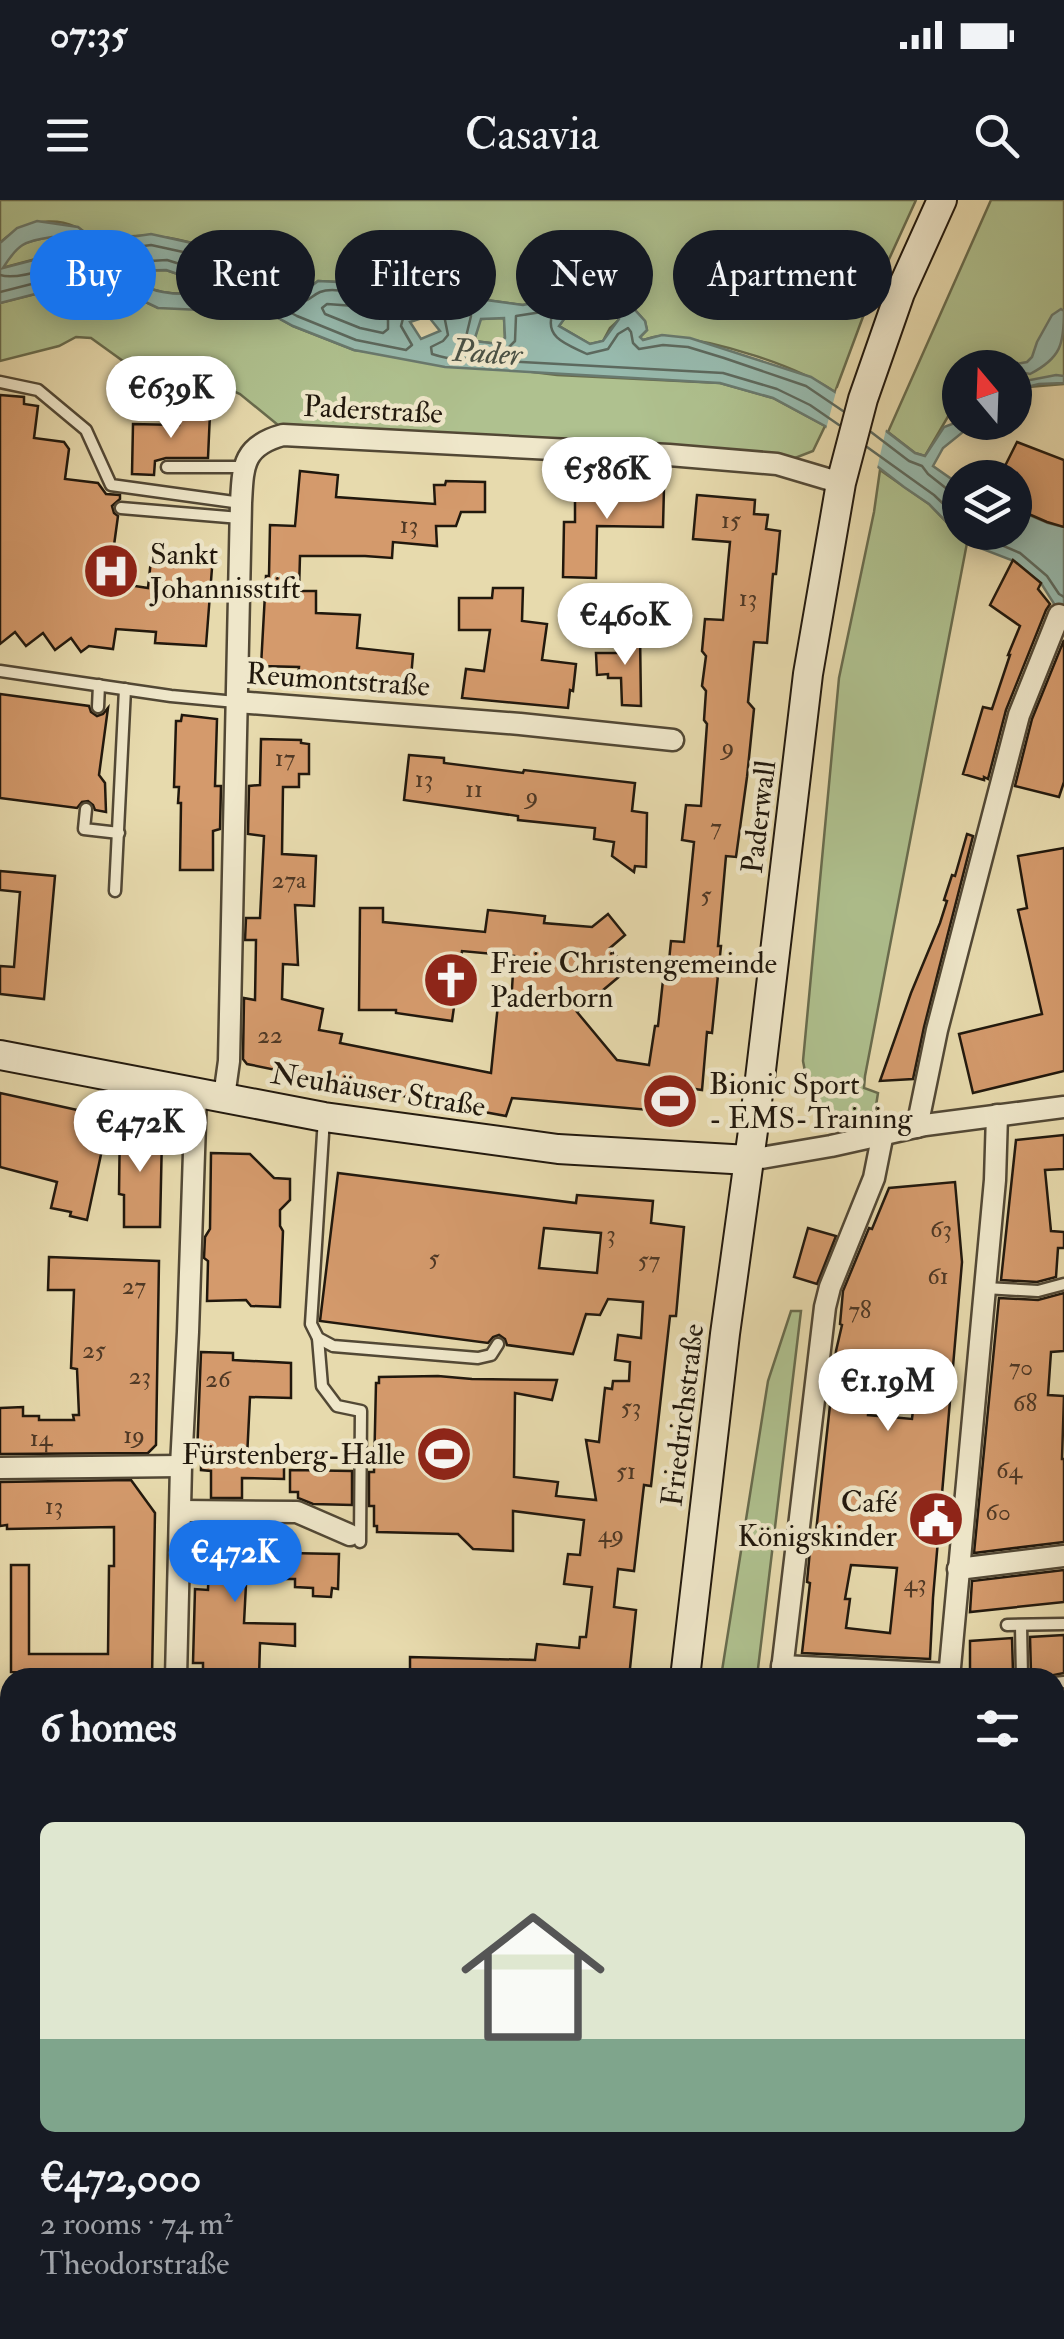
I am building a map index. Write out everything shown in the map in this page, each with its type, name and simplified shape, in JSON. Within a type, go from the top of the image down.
[{"type":"main road","name":"Paderwall","points":[[750,1160],[808,674],[844,471],[900,293],[942,200]]},
{"type":"main road","name":"Neuhäuser Straße","points":[[0,1054],[324,1117],[558,1149],[750,1160]]},
{"type":"main road","name":"Friedrichstraße","points":[[686,1668],[725,1334],[750,1160]]},
{"type":"street","name":"Paderstraße","points":[[243,468],[261,444],[282,435],[669,455],[844,471]]},
{"type":"street","points":[[224,1097],[229,1061],[243,468]]},
{"type":"street","points":[[917,1126],[937,1030],[1019,715],[1059,615]]},
{"type":"street","name":"Reumontstraße","points":[[237,702],[673,740]]},
{"type":"street","points":[[176,1668],[196,1093]]},
{"type":"street","points":[[750,1160],[917,1126],[1064,1106]]},
{"type":"street","points":[[951,1668],[962,1628],[958,1569],[995,1180],[997,1114]]},
{"type":"street","points":[[781,1668],[825,1307],[874,1178],[883,1133]]},
{"type":"street","points":[[0,1468],[181,1466]]},
{"type":"street","points":[[181,1510],[296,1512],[355,1538]]},
{"type":"street","points":[[958,1569],[1064,1556]]},
{"type":"lane","points":[[0,382],[38,390],[86,430],[111,485],[240,510]]},
{"type":"lane","points":[[167,467],[243,468]]},
{"type":"lane","points":[[121,508],[240,510]]},
{"type":"lane","name":"Reumontstraße","points":[[0,671],[237,702]]},
{"type":"lane","points":[[98,707],[99,686]]},
{"type":"lane","points":[[114,891],[124,689]]},
{"type":"lane","points":[[86,809],[84,829],[118,834]]},
{"type":"lane","points":[[324,1117],[305,1324],[333,1346],[478,1358],[492,1355],[498,1344]]},
{"type":"lane","points":[[985,1288],[1038,1291],[1064,1284]]},
{"type":"lane","points":[[318,1338],[322,1386],[336,1406],[361,1411],[355,1538]]},
{"type":"lane","points":[[1006,1625],[1064,1624]]},
{"type":"lane","points":[[1021,1626],[1022,1668]]},
{"type":"green space","points":[[0,200],[916,200],[892,253],[892,230],[673,230],[673,320],[862,320],[835,392],[777,363],[731,349],[666,336],[639,338],[647,330],[644,320],[653,320],[653,230],[516,230],[516,304],[496,301],[496,230],[335,230],[335,282],[315,283],[315,230],[176,230],[176,240],[156,236],[156,230],[80,230],[61,222],[48,222],[23,227],[0,243]]},
{"type":"green space","points":[[991,200],[1064,200],[1064,384],[1032,387],[1032,350],[942,350],[942,427],[925,456],[888,432]]},
{"type":"green space","points":[[30,242],[30,261],[2,268],[12,254]]},
{"type":"green space","points":[[156,270],[176,273],[176,293],[156,290]]},
{"type":"green space","points":[[30,295],[30,320],[156,320],[156,307],[176,303],[176,320],[282,320],[354,350],[557,375],[720,383],[773,398],[825,426],[813,451],[795,458],[278,425],[240,394],[192,372],[123,361],[91,338],[76,337],[59,346],[0,361],[0,303]]},
{"type":"green space","points":[[504,318],[505,338],[498,344],[474,341],[480,320]]},
{"type":"green space","points":[[563,320],[619,320],[603,341],[590,344],[559,326]]},
{"type":"green space","points":[[880,470],[942,517],[942,550],[966,550],[865,1076],[864,1088],[878,1093],[875,1112],[852,1117],[812,1108],[803,1061],[839,678]]},
{"type":"green space","points":[[791,1311],[801,1311],[758,1668],[722,1668],[768,1381]]},
{"type":"water","points":[[37,221],[82,230],[30,230],[30,242],[13,254],[3,268],[30,261],[30,295],[0,303],[0,243],[17,228]]},
{"type":"water","points":[[156,235],[176,240],[176,273],[156,270]]},
{"type":"water","name":"Pader","points":[[318,281],[335,282],[335,320],[416,320],[410,322],[421,339],[440,331],[431,320],[481,320],[474,341],[498,344],[505,338],[504,318],[496,318],[496,301],[516,304],[516,320],[563,320],[559,326],[590,344],[603,341],[618,320],[644,320],[647,330],[640,337],[643,340],[662,335],[690,338],[811,377],[915,453],[925,456],[942,430],[942,440],[953,440],[943,448],[933,466],[942,472],[942,517],[825,426],[773,398],[720,383],[445,367],[354,350],[282,320],[315,320]]},
{"type":"water","points":[[156,290],[176,293],[176,309],[158,308]]},
{"type":"water","points":[[1064,311],[1059,349],[1032,373],[1037,342],[1052,315]]},
{"type":"water","points":[[1064,376],[1064,383],[1032,386],[1032,380]]},
{"type":"water","points":[[1032,516],[1064,527],[1064,612],[1059,605],[1056,607],[1041,583],[1014,561],[985,550],[1032,550]]},
{"type":"pier","points":[[837,388],[887,425],[876,473],[825,433]]},
{"type":"building","points":[[0,395],[24,397],[24,404],[38,406],[34,438],[64,442],[69,449],[65,479],[98,483],[106,494],[120,495],[112,506],[118,516],[109,582],[148,588],[152,550],[213,555],[206,646],[155,643],[156,632],[116,629],[113,649],[89,646],[81,652],[71,638],[55,650],[43,633],[26,646],[15,632],[0,644]]},
{"type":"building","points":[[190,407],[206,408],[210,413],[208,458],[166,458],[155,461],[154,475],[132,474],[133,424],[179,425],[179,412],[189,412]]},
{"type":"building","points":[[1017,442],[1064,460],[1064,527],[1032,515],[1032,460],[1008,460]]},
{"type":"building","points":[[300,471],[338,475],[336,497],[435,504],[434,485],[445,485],[446,481],[485,482],[485,512],[461,512],[456,526],[436,526],[437,546],[393,542],[392,558],[300,556],[299,591],[316,591],[316,613],[360,615],[357,648],[413,654],[410,690],[301,678],[299,667],[261,666],[270,525],[295,526]]},
{"type":"building","points":[[620,486],[664,487],[663,527],[597,526],[596,578],[563,577],[564,522],[575,522],[575,490],[620,491]]},
{"type":"building","points":[[697,495],[755,500],[754,514],[768,515],[766,529],[780,531],[767,643],[754,642],[748,702],[754,709],[747,777],[736,857],[726,856],[721,946],[702,1090],[695,1089],[695,1094],[673,1112],[512,1098],[506,1116],[247,1064],[243,1059],[244,998],[255,1000],[256,940],[245,940],[246,918],[260,918],[264,836],[248,834],[249,786],[260,785],[261,739],[301,740],[309,744],[309,774],[299,774],[299,787],[283,787],[282,854],[316,856],[314,906],[295,905],[298,965],[283,964],[282,999],[323,1009],[319,1030],[342,1034],[340,1043],[491,1073],[498,1004],[511,1005],[514,956],[462,951],[452,1021],[396,1010],[359,1010],[360,908],[383,908],[383,922],[485,932],[488,910],[545,916],[544,923],[592,927],[608,914],[625,935],[610,948],[627,970],[577,1012],[617,1060],[649,1065],[671,941],[684,942],[694,842],[682,840],[686,805],[701,806],[707,724],[706,691],[702,686],[705,619],[723,620],[730,542],[693,539]]},
{"type":"building","points":[[1013,560],[1041,583],[1038,589],[1050,604],[1006,710],[988,779],[984,780],[963,774],[983,707],[992,709],[1020,626],[990,605]]},
{"type":"building","points":[[493,588],[523,588],[522,621],[547,624],[542,660],[576,664],[568,708],[462,698],[466,669],[484,671],[490,630],[459,630],[459,598],[492,598]]},
{"type":"building","points":[[640,633],[641,706],[622,705],[621,678],[597,675],[596,653],[622,653],[622,634]]},
{"type":"building","points":[[1064,640],[1064,782],[1059,797],[1015,786],[1032,719]]},
{"type":"building","points":[[0,694],[89,706],[97,716],[108,708],[99,775],[105,783],[106,812],[95,810],[88,801],[77,808],[0,798]]},
{"type":"building","points":[[182,715],[217,719],[215,786],[221,786],[220,829],[213,831],[213,870],[180,870],[181,803],[179,787],[174,787],[176,721],[181,721]]},
{"type":"building","points":[[409,755],[523,773],[524,770],[635,783],[632,811],[647,813],[646,867],[635,866],[634,872],[612,856],[614,842],[594,839],[595,828],[518,820],[518,816],[404,800]]},
{"type":"building","points":[[967,834],[973,836],[913,1079],[880,1081],[940,923]]},
{"type":"building","points":[[1064,848],[1064,1071],[973,1093],[959,1034],[1042,1014],[1018,910],[1027,908],[1018,856]]},
{"type":"building","points":[[0,871],[55,876],[44,999],[0,994],[0,966],[14,967],[20,892],[0,890]]},
{"type":"building","points":[[0,1093],[109,1117],[87,1220],[51,1208],[57,1182],[0,1167]]},
{"type":"building","points":[[120,1119],[150,1126],[152,1133],[162,1136],[160,1227],[124,1227],[124,1195],[119,1194]]},
{"type":"building","points":[[1064,1135],[1064,1169],[1045,1170],[1051,1231],[1064,1232],[1064,1248],[1058,1248],[1056,1277],[1037,1282],[1001,1280],[1016,1140]]},
{"type":"building","points":[[211,1153],[250,1154],[274,1178],[290,1179],[290,1200],[280,1210],[280,1307],[251,1306],[246,1300],[207,1301],[208,1261],[204,1258],[205,1237],[210,1229]]},
{"type":"building","points":[[338,1173],[576,1203],[577,1195],[653,1201],[651,1223],[684,1227],[676,1316],[670,1316],[651,1486],[644,1485],[634,1571],[618,1569],[614,1607],[636,1610],[630,1668],[410,1668],[410,1657],[535,1660],[537,1644],[579,1648],[580,1637],[586,1637],[592,1587],[564,1584],[568,1554],[580,1555],[584,1520],[513,1511],[513,1551],[473,1549],[458,1534],[377,1532],[374,1526],[374,1506],[369,1506],[369,1472],[374,1472],[379,1377],[557,1380],[552,1400],[515,1393],[514,1477],[558,1482],[556,1496],[596,1500],[586,1440],[599,1442],[605,1388],[612,1389],[613,1381],[629,1381],[630,1362],[615,1360],[618,1335],[641,1338],[643,1302],[608,1299],[600,1315],[586,1314],[573,1354],[507,1345],[499,1335],[488,1343],[320,1321]],"holes":[[[544,1228],[601,1233],[597,1273],[539,1268]]]},
{"type":"building","points":[[955,1182],[962,1262],[930,1659],[802,1653],[811,1540],[815,1541],[843,1291],[889,1188]],"holes":[[[872,1376],[916,1384],[912,1419],[868,1415]],[[851,1565],[897,1568],[890,1633],[846,1628],[850,1599],[845,1599]]]},
{"type":"building","points":[[808,1228],[836,1236],[817,1284],[794,1277]]},
{"type":"building","points":[[49,1257],[159,1261],[156,1445],[148,1453],[0,1454],[0,1408],[23,1407],[23,1416],[39,1416],[39,1420],[74,1420],[73,1415],[79,1415],[77,1369],[71,1368],[74,1290],[48,1290]]},
{"type":"building","points":[[1064,1293],[1064,1351],[1051,1352],[1048,1395],[1064,1396],[1064,1542],[974,1553],[999,1298],[1038,1300]]},
{"type":"building","points":[[201,1352],[233,1353],[233,1360],[291,1363],[291,1398],[250,1397],[247,1458],[284,1462],[284,1479],[242,1478],[242,1498],[211,1498],[211,1471],[201,1470],[197,1456]]},
{"type":"building","points":[[290,1470],[352,1471],[352,1505],[313,1504],[298,1498],[298,1492],[290,1492]]},
{"type":"building","points":[[131,1480],[155,1513],[152,1668],[11,1668],[11,1565],[29,1565],[29,1654],[108,1654],[109,1566],[114,1566],[114,1527],[7,1529],[7,1525],[0,1526],[0,1482]]},
{"type":"building","points":[[210,1525],[278,1530],[278,1544],[283,1544],[283,1566],[247,1565],[244,1623],[295,1624],[295,1646],[260,1643],[259,1668],[203,1668],[203,1663],[193,1663],[195,1589],[208,1590]]},
{"type":"building","points":[[288,1553],[339,1554],[338,1589],[332,1588],[331,1597],[313,1596],[313,1588],[295,1587],[295,1579],[287,1579]]},
{"type":"building","points":[[1064,1570],[1064,1602],[970,1612],[972,1581]]},
{"type":"building","points":[[1064,1635],[1064,1668],[1031,1668],[1030,1637]]},
{"type":"building","points":[[1012,1638],[1013,1668],[970,1668],[970,1641]]},
{"type":"place","name":"Sankt Johannisstift","points":[[111,571]]},
{"type":"place","name":"Freie Christengemeinde Paderborn","points":[[451,980]]},
{"type":"place","name":"Bionic Sport - EMS-Training","points":[[670,1101]]},
{"type":"place","name":"Fürstenberg-Halle","points":[[444,1454]]},
{"type":"place","name":"Café Königskinder","points":[[936,1519]]}]
